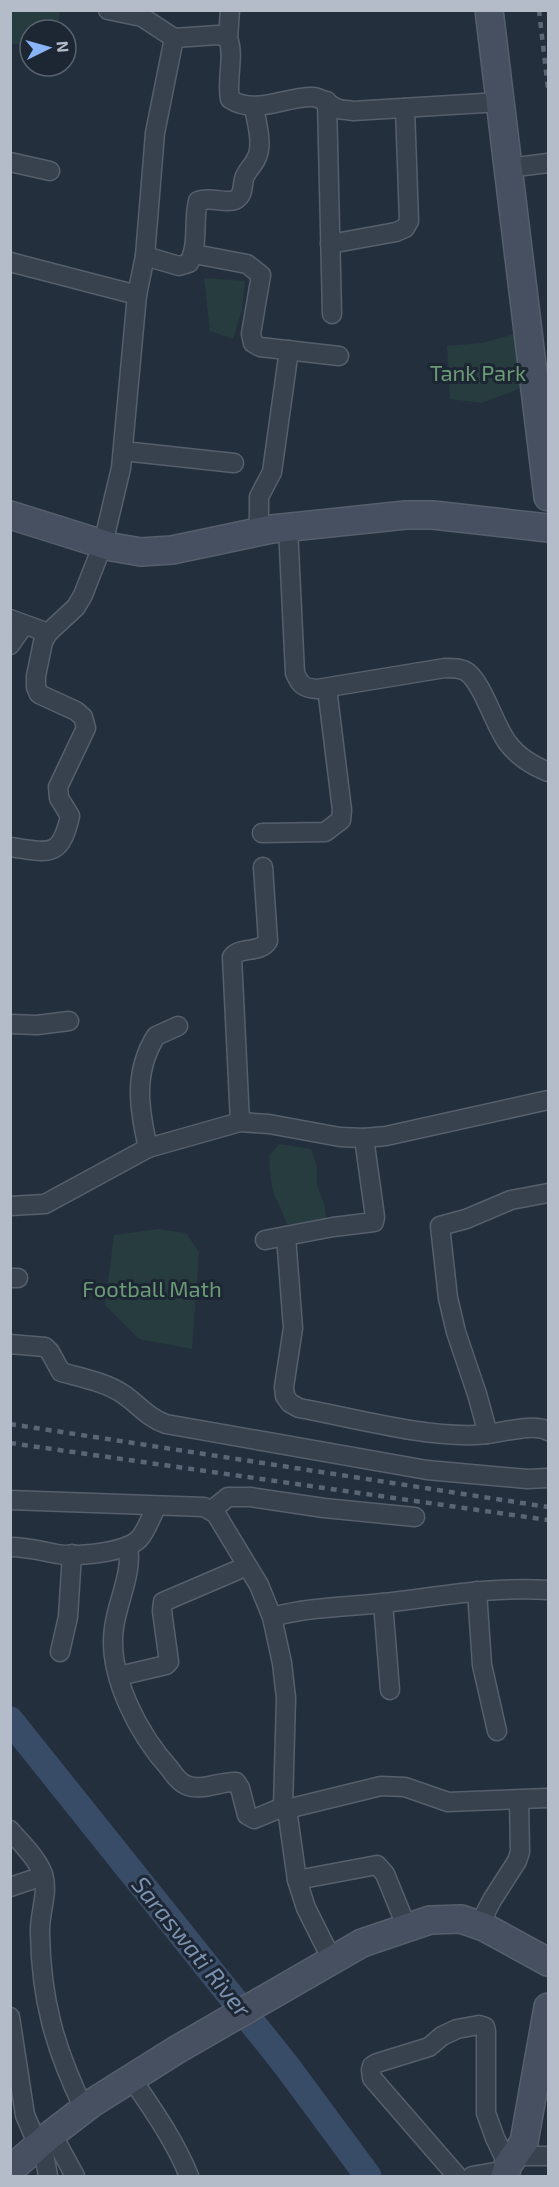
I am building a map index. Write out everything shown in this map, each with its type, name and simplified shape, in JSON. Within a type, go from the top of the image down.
[{"type":"main road","points":[[489,10],[549,497]]},
{"type":"main road","points":[[10,515],[103,544],[141,552],[172,550],[258,531],[406,515],[433,515],[549,528]]},
{"type":"main road","points":[[10,2170],[84,2109],[178,2049],[362,1943],[430,1920],[461,1919],[479,1925],[549,1962]]},
{"type":"main road","points":[[509,2167],[524,2142],[549,2007]]},
{"type":"street","points":[[108,10],[142,17],[174,38],[218,36],[228,38]]},
{"type":"street","points":[[230,10],[228,38],[231,45],[228,89],[230,99],[240,106],[254,107],[315,97],[337,108],[353,111],[500,102]]},
{"type":"street","points":[[10,847],[48,852],[56,849],[61,843],[70,816],[59,798],[58,788],[86,728],[83,717],[76,711],[39,694],[36,687],[36,676],[48,633],[76,607],[83,595],[103,544],[121,468],[137,295],[145,256],[155,133],[174,38]]},
{"type":"street","points":[[327,101],[332,315]]},
{"type":"street","points":[[145,256],[179,266],[189,263],[194,254],[198,201],[206,198],[232,201],[239,198],[247,172],[257,158],[259,150],[254,107]]},
{"type":"street","points":[[330,244],[396,232],[405,228],[409,221],[405,108]]},
{"type":"street","points":[[10,162],[50,171]]},
{"type":"street","points":[[508,168],[549,163]]},
{"type":"street","points":[[194,254],[248,264],[261,275],[251,334],[253,343],[260,347],[339,356]]},
{"type":"street","points":[[10,262],[137,295]]},
{"type":"street","points":[[258,531],[258,504],[262,489],[272,472],[289,350]]},
{"type":"street","points":[[123,451],[234,463]]},
{"type":"street","points":[[288,527],[295,673],[299,683],[306,688],[327,688],[445,668],[466,671],[475,680],[507,742],[530,764],[549,772]]},
{"type":"street","points":[[10,645],[17,622],[48,633]]},
{"type":"street","points":[[262,833],[325,832],[340,820],[342,810],[327,688]]},
{"type":"street","points":[[240,1122],[232,957],[236,952],[263,947],[267,944],[263,867]]},
{"type":"street","points":[[10,1024],[37,1025],[69,1020]]},
{"type":"street","points":[[148,1148],[140,1116],[140,1077],[156,1035],[178,1026]]},
{"type":"street","points":[[10,1206],[45,1204],[148,1148],[240,1122],[269,1124],[340,1137],[364,1138],[451,1122],[549,1100]]},
{"type":"street","points":[[265,1240],[374,1222],[364,1138]]},
{"type":"street","points":[[488,1434],[456,1332],[448,1298],[440,1226],[466,1219],[512,1200],[549,1193]]},
{"type":"street","points":[[286,1236],[293,1328],[284,1386],[285,1396],[290,1403],[299,1408],[412,1430],[461,1435],[538,1427],[549,1431]]},
{"type":"street","points":[[10,1344],[45,1347],[61,1372],[109,1386],[157,1421],[166,1424],[427,1470],[507,1478],[549,1478]]},
{"type":"street","points":[[212,1510],[228,1497],[250,1497],[324,1508],[415,1517]]},
{"type":"street","points":[[10,1500],[204,1507],[216,1514],[247,1566],[272,1617],[282,1663],[286,1698],[285,1808],[297,1880],[306,1908],[332,1959]]},
{"type":"street","points":[[10,1546],[72,1554],[128,1547],[140,1538],[157,1506]]},
{"type":"street","points":[[128,1547],[129,1562],[114,1628],[113,1647],[119,1676],[130,1709],[142,1734],[154,1752],[183,1784],[196,1787],[236,1782],[240,1788],[247,1815],[254,1819],[285,1808],[381,1786],[395,1786],[448,1802],[549,1798]]},
{"type":"street","points":[[60,1652],[68,1617],[72,1554]]},
{"type":"street","points":[[119,1676],[166,1665],[169,1662],[162,1611],[163,1602],[247,1566]]},
{"type":"street","points":[[272,1617],[319,1607],[383,1603],[477,1591],[527,1588],[549,1590]]},
{"type":"street","points":[[477,1591],[481,1658],[497,1731]]},
{"type":"street","points":[[383,1603],[390,1690]]},
{"type":"street","points":[[479,1925],[520,1852],[519,1800]]},
{"type":"street","points":[[10,1830],[44,1876],[40,1931],[47,2009],[66,2072],[84,2109]]},
{"type":"street","points":[[297,1880],[377,1865],[385,1874],[407,1928]]},
{"type":"street","points":[[10,1887],[44,1876]]},
{"type":"street","points":[[10,2017],[14,2069],[25,2115],[34,2136],[47,2138],[75,2176]]},
{"type":"street","points":[[457,2176],[372,2078],[370,2070],[377,2063],[429,2047],[442,2036],[457,2029],[479,2025],[485,2027],[486,2031],[486,2112],[509,2167]]},
{"type":"street","points":[[132,2079],[159,2119],[182,2175]]},
{"type":"street","points":[[47,2138],[48,2176]]},
{"type":"street","points":[[472,2176],[549,2156]]},
{"type":"green space","points":[[11,10],[60,11],[59,18],[18,18],[18,44],[11,44]]},
{"type":"green space","points":[[204,278],[245,281],[242,310],[233,339],[210,331]]},
{"type":"green space","name":"Tank Park","points":[[518,333],[534,383],[482,403],[450,399],[447,346],[482,343]]},
{"type":"green space","points":[[279,1144],[311,1149],[317,1167],[317,1184],[325,1207],[327,1225],[290,1233],[274,1194],[271,1180],[269,1156]]},
{"type":"green space","name":"Football Math","points":[[159,1229],[186,1233],[199,1252],[192,1349],[139,1339],[105,1305],[114,1235]]},
{"type":"waterway","name":"Saraswati River","points":[[10,1720],[286,2065],[368,2176]]},
{"type":"railway","points":[[539,10],[548,89]]},
{"type":"railway","points":[[10,1424],[548,1507]]},
{"type":"railway","points":[[10,1443],[548,1520]]}]
